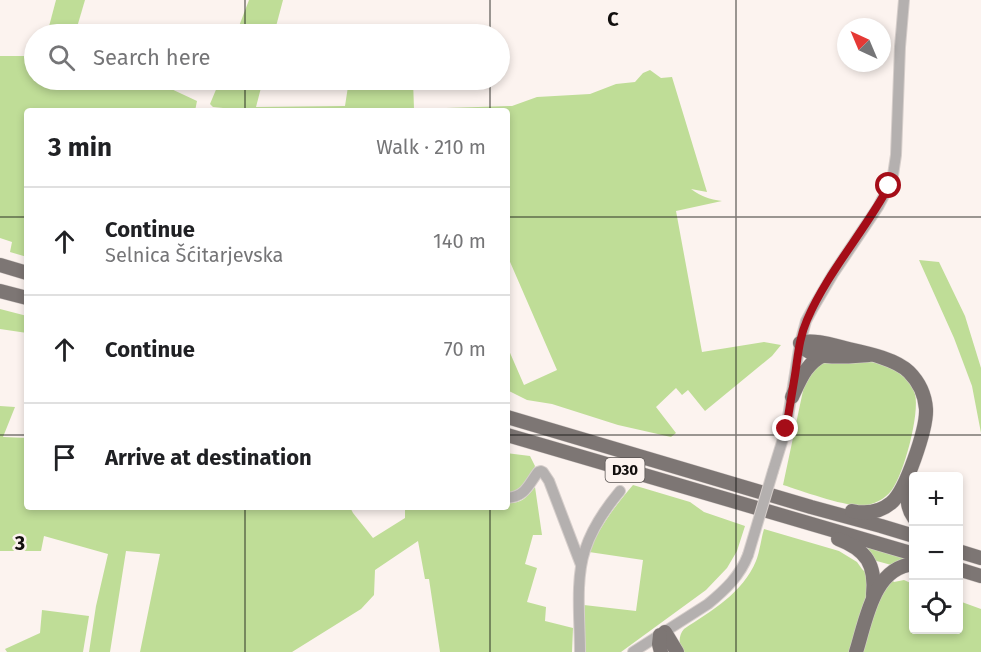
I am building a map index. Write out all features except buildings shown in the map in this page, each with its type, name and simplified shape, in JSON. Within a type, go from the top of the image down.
[{"type":"main road","points":[[0,265],[24,272]]},
{"type":"main road","points":[[0,291],[24,297]]},
{"type":"main road","points":[[811,507],[827,506],[864,513],[877,511],[885,508],[899,495],[910,470],[926,412],[922,391],[913,376],[896,363],[868,355],[810,341],[800,343],[805,350],[824,355],[868,355]]},
{"type":"main road","points":[[792,397],[810,364],[824,355]]},
{"type":"main road","name":"D30","points":[[510,418],[909,534]]},
{"type":"main road","name":"D30","points":[[510,436],[909,553]]},
{"type":"main road","points":[[909,480],[907,499],[909,508]]},
{"type":"main road","points":[[812,524],[832,537],[854,546],[866,557],[873,570],[872,600],[856,652]]},
{"type":"main road","points":[[963,547],[978,557]]},
{"type":"main road","points":[[963,552],[978,557]]},
{"type":"main road","points":[[872,600],[886,576],[902,566],[909,565]]},
{"type":"main road","points":[[963,571],[981,576]]},
{"type":"main road","points":[[661,652],[658,644],[663,633],[677,652]]},
{"type":"street","points":[[633,652],[718,596],[739,573],[748,555],[786,429],[803,330],[813,308],[878,207],[893,175],[904,0]]},
{"type":"street","points":[[510,497],[518,496],[538,472],[543,472],[549,481],[581,566]]},
{"type":"street","points":[[580,652],[579,592],[584,551],[606,508],[620,491]]},
{"type":"green space","points":[[56,0],[85,0],[78,24],[50,24]]},
{"type":"green space","points":[[249,0],[283,0],[277,24],[240,24]]},
{"type":"green space","points":[[0,56],[24,56],[24,90],[173,90],[197,101],[196,108],[24,108],[24,256],[10,252],[12,242],[0,238]]},
{"type":"green space","points":[[650,70],[661,78],[672,77],[707,192],[691,189],[706,197],[722,201],[676,211],[702,352],[764,342],[781,345],[772,356],[705,411],[688,390],[682,395],[676,388],[656,407],[676,433],[671,437],[618,425],[552,404],[527,400],[510,392],[510,353],[524,385],[557,370],[510,262],[510,108],[447,108],[512,106],[537,97],[590,94],[616,84],[635,82],[643,73]]},
{"type":"green space","points":[[216,90],[260,90],[256,107],[345,106],[347,90],[413,90],[414,108],[223,108],[213,107],[210,104]]},
{"type":"green space","points":[[919,260],[939,262],[965,316],[981,368],[981,433],[972,386],[954,338]]},
{"type":"green space","points":[[0,309],[24,315],[24,333],[0,329]]},
{"type":"green space","points":[[827,360],[882,364],[906,379],[915,394],[913,429],[901,472],[889,494],[868,505],[838,502],[783,485],[804,386],[809,373]]},
{"type":"green space","points":[[0,406],[15,407],[3,437],[24,438],[24,510],[352,510],[373,538],[405,518],[405,510],[510,510],[510,503],[523,499],[535,487],[542,535],[533,535],[525,564],[537,568],[527,602],[546,607],[545,621],[573,628],[572,652],[440,652],[429,579],[425,579],[418,541],[375,570],[374,595],[361,609],[292,652],[140,652],[160,554],[126,551],[110,652],[89,652],[96,606],[108,554],[44,536],[41,551],[0,551]]},
{"type":"green space","points":[[510,453],[530,456],[535,466],[525,484],[510,493]]},
{"type":"green space","points":[[633,485],[690,502],[704,512],[745,526],[737,551],[727,568],[706,590],[621,652],[585,652],[584,605],[636,611],[643,560],[589,552],[608,517]]},
{"type":"green space","points":[[764,529],[839,551],[857,562],[864,571],[869,571],[869,594],[850,652],[682,652],[680,640],[684,629],[725,600],[743,583],[757,557]]},
{"type":"green space","points":[[869,548],[906,559],[895,566],[873,560],[865,549]]},
{"type":"green space","points":[[890,578],[894,582],[904,580],[909,582],[909,634],[963,634],[963,602],[981,609],[981,652],[862,652],[875,609]]},
{"type":"green space","points":[[42,610],[89,616],[83,652],[7,652],[5,649],[40,633]]},
{"type":"route","points":[[786,429],[800,343],[806,321],[889,186]]}]
